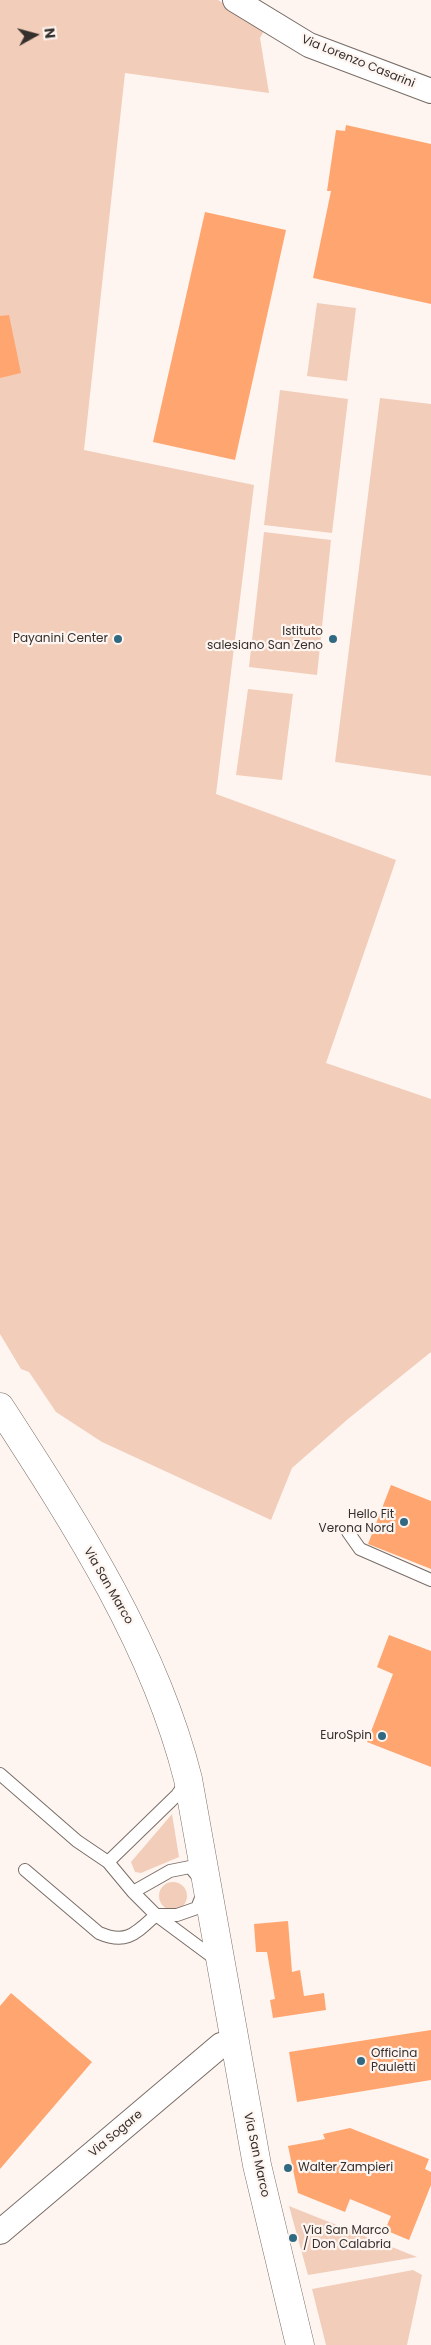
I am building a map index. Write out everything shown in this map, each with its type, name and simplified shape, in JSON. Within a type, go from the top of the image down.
[{"type":"main road","name":"Via San Marco","points":[[0,1407],[82,1540],[132,1627],[171,1718],[188,1779],[234,2042],[260,2174],[300,2345]]},
{"type":"street","name":"Via Lorenzo Casarini","points":[[235,0],[309,45],[431,91]]},
{"type":"street","name":"Via Sogare","points":[[0,2232],[221,2045],[234,2042]]},
{"type":"lane","points":[[348,1532],[360,1549],[431,1580]]},
{"type":"lane","points":[[0,1774],[77,1841],[108,1862],[156,1916],[220,1963]]},
{"type":"lane","points":[[108,1862],[177,1795],[188,1779]]},
{"type":"lane","points":[[25,1870],[99,1933],[112,1938],[124,1938],[135,1934],[156,1916],[177,1915],[197,1908],[206,1886],[190,1867],[170,1871],[133,1892]]},
{"type":"shaded area","name":"Payanini Center","points":[[0,0],[218,0],[265,29],[260,38],[269,93],[125,73],[84,450],[254,485],[216,794],[396,860],[326,1063],[431,1099],[431,1352],[348,1419],[292,1468],[271,1520],[102,1442],[56,1412],[29,1372],[21,1369],[0,1334]]},
{"type":"shaded area","points":[[317,303],[356,308],[347,381],[307,376]]},
{"type":"shaded area","points":[[280,390],[348,399],[332,533],[264,525]]},
{"type":"shaded area","points":[[380,398],[431,404],[431,776],[335,762]]},
{"type":"shaded area","points":[[264,532],[331,540],[317,675],[249,667]]},
{"type":"shaded area","points":[[248,689],[293,694],[282,780],[236,775]]},
{"type":"shaded area","points":[[172,1814],[179,1857],[141,1873],[135,1872],[131,1862]]},
{"type":"shaded area","points":[[173,1882],[183,1886],[187,1896],[183,1906],[173,1910],[163,1906],[159,1896],[163,1886]]},
{"type":"shaded area","points":[[289,2206],[417,2257],[308,2275]]},
{"type":"shaded area","points":[[413,2270],[422,2275],[407,2345],[326,2345],[312,2289]]},
{"type":"building","points":[[346,125],[431,144],[431,304],[313,278],[331,191],[327,191],[336,130],[345,131]]},
{"type":"building","points":[[205,212],[286,230],[235,460],[153,442]]},
{"type":"building","points":[[9,315],[21,373],[0,378],[0,316]]},
{"type":"building","name":"Hello Fit Verona Nord","points":[[391,1485],[431,1501],[431,1569],[368,1544]]},
{"type":"building","points":[[389,1635],[431,1651],[431,1767],[367,1742],[393,1674],[377,1667]]},
{"type":"building","points":[[288,1921],[292,1972],[300,1970],[304,1996],[324,1993],[326,2010],[273,2018],[270,2000],[275,1999],[267,1952],[256,1952],[254,1924]]},
{"type":"building","points":[[11,1993],[92,2062],[0,2169],[0,2006]]},
{"type":"building","name":"Officina Pauletti","points":[[431,2030],[431,2080],[297,2102],[289,2052]]},
{"type":"building","points":[[350,2128],[429,2159],[425,2169],[431,2172],[431,2185],[409,2240],[385,2230],[391,2216],[350,2199],[345,2212],[298,2193],[288,2146],[325,2139],[323,2134]]},
{"type":"place","name":"Payanini Center","points":[[118,639]]},
{"type":"place","name":"Istituto salesiano San Zeno","points":[[333,639]]},
{"type":"place","name":"Hello Fit Verona Nord","points":[[404,1522]]},
{"type":"place","name":"EuroSpin","points":[[382,1736]]},
{"type":"place","name":"Officina Pauletti","points":[[361,2061]]},
{"type":"place","name":"Walter Zampieri","points":[[288,2168]]},
{"type":"place","name":"Via San Marco / Don Calabria","points":[[293,2238]]}]
